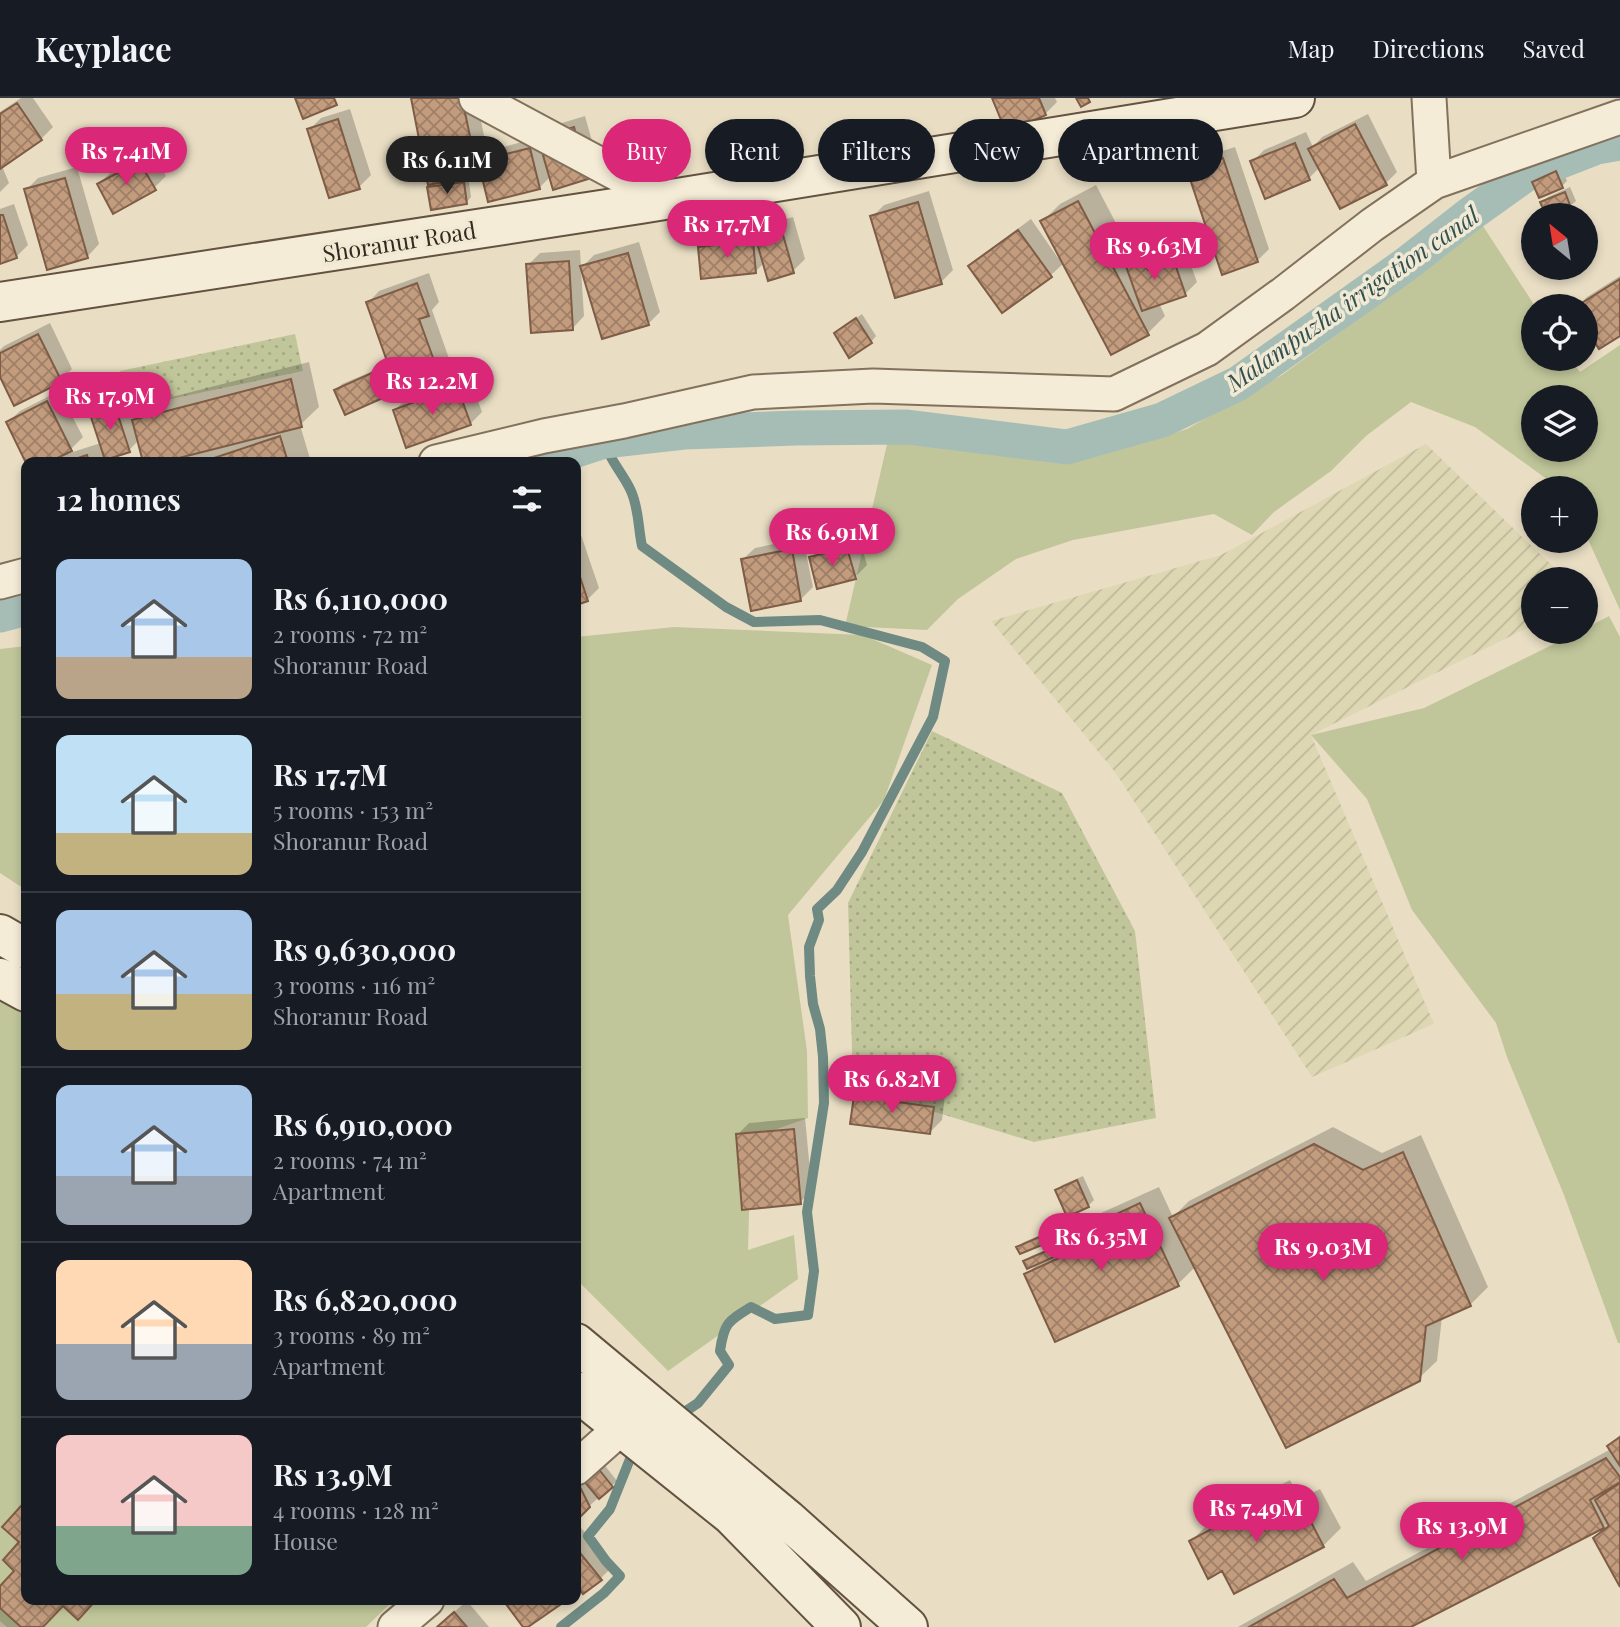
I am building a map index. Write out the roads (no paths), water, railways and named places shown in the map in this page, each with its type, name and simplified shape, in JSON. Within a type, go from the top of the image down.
[{"type":"main road","name":"Shoranur Road","points":[[0,302],[666,200],[1219,104],[1295,98]]},
{"type":"main road","points":[[0,934],[21,946]]},
{"type":"main road","points":[[0,978],[21,989]]},
{"type":"main road","points":[[581,1347],[787,1519],[908,1627]]},
{"type":"main road","points":[[581,1395],[731,1516],[841,1627]]},
{"type":"street","points":[[477,98],[666,200]]},
{"type":"street","points":[[1429,98],[1434,182]]},
{"type":"street","points":[[457,457],[753,392],[873,386],[1114,394],[1207,349],[1372,225],[1434,182],[1620,117]]},
{"type":"street","points":[[0,582],[21,576]]},
{"type":"street","points":[[581,1464],[621,1428]]},
{"type":"street","points":[[396,1627],[421,1605]]},
{"type":"waterway","name":"Malampuzha irrigation canal","points":[[554,457],[604,441],[684,432],[796,428],[907,427],[1067,447],[1162,420],[1239,383],[1405,265],[1525,175],[1597,147],[1620,143]]},
{"type":"waterway","points":[[604,441],[634,498],[642,546],[726,607],[754,622],[820,620],[922,647],[945,661],[933,717],[862,852],[837,890],[817,909],[819,920],[809,947],[813,1004],[820,1029],[823,1057],[824,1103],[807,1212],[814,1271],[808,1315],[775,1319],[751,1307],[737,1316],[728,1324],[723,1334],[720,1351],[729,1365],[698,1403],[677,1417]]},
{"type":"waterway","name":"Malampuzha irrigation canal","points":[[0,615],[21,609]]},
{"type":"waterway","points":[[561,1627],[604,1593],[620,1576],[588,1536],[610,1509],[634,1449]]}]
